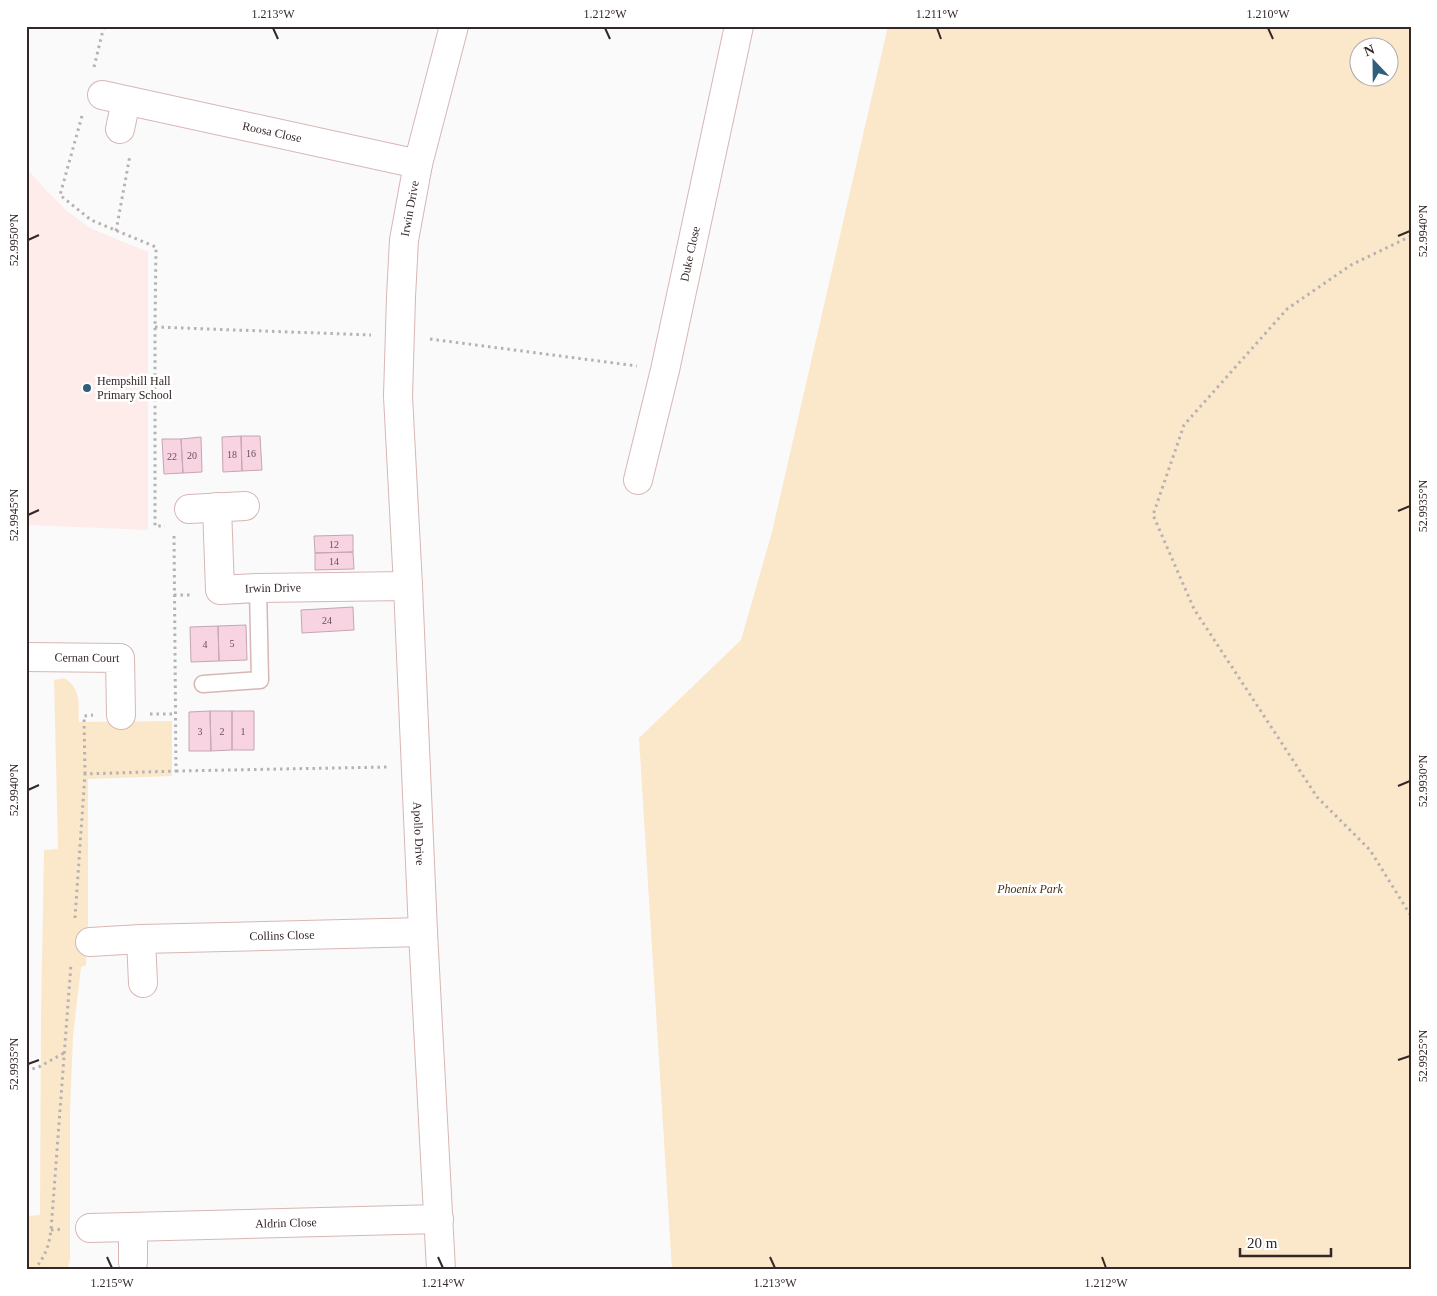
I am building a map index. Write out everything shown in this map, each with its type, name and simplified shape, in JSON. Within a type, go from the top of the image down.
[{"type":"street","name":"Irwin Drive","points":[[398,396],[404,240],[418,164],[454,26]]},
{"type":"street","name":"Duke Close","points":[[638,480],[665,370],[739,26]]},
{"type":"street","name":"Roosa Close","points":[[120,129],[114,98],[418,164]]},
{"type":"street","name":"Apollo Drive","points":[[398,396],[441,1270]]},
{"type":"street","points":[[189,508],[245,506]]},
{"type":"street","name":"Irwin Drive","points":[[216,507],[220,590],[408,586]]},
{"type":"street","name":"Cernan Court","points":[[26,657],[120,658],[121,715]]},
{"type":"street","name":"Collins Close","points":[[90,942],[423,932]]},
{"type":"street","points":[[141,939],[143,983]]},
{"type":"street","name":"Aldrin Close","points":[[90,1228],[439,1219]]},
{"type":"street","points":[[133,1228],[133,1262]]},
{"type":"lane","points":[[203,684],[260,680],[258,588]]},
{"type":"path","points":[[116,231],[131,150],[120,129]]},
{"type":"path","points":[[1411,236],[1351,265],[1287,309],[1184,425],[1153,515],[1194,608],[1316,797],[1370,850],[1411,916]]},
{"type":"path","points":[[154,327],[363,334]]},
{"type":"path","points":[[447,341],[665,370]]},
{"type":"path","points":[[176,772],[417,766]]},
{"type":"path","points":[[26,1070],[37,1068],[64,1053]]},
{"type":"shaded area","name":"Hempshill Hall Primary School","points":[[26,168],[67,211],[90,228],[148,252],[148,530],[26,525]]},
{"type":"green space","name":"Phoenix Park","points":[[888,26],[1411,26],[1411,1270],[672,1270],[639,738],[741,640],[772,532]]},
{"type":"green space","points":[[64,678],[74,687],[78,697],[79,722],[172,721],[172,776],[88,779],[88,923],[86,965],[81,967],[73,1036],[70,1112],[70,1260],[67,1270],[26,1270],[26,1216],[40,1215],[44,850],[58,849],[54,680]]},
{"type":"building","points":[[241,436],[260,436],[262,470],[242,471]]},
{"type":"building","points":[[241,436],[242,471],[223,472],[222,437]]},
{"type":"building","points":[[201,437],[202,472],[183,473],[181,439]]},
{"type":"building","points":[[162,439],[181,439],[183,473],[164,474]]},
{"type":"building","points":[[353,535],[353,552],[315,553],[314,536]]},
{"type":"building","points":[[353,552],[354,569],[315,570],[315,553]]},
{"type":"building","points":[[353,607],[354,630],[302,633],[301,610]]},
{"type":"building","points":[[246,625],[247,660],[219,661],[218,626]]},
{"type":"building","points":[[218,626],[219,661],[191,662],[190,627]]},
{"type":"building","points":[[210,711],[232,711],[232,750],[211,751]]},
{"type":"building","points":[[210,711],[211,751],[189,751],[189,712]]},
{"type":"building","points":[[232,711],[254,711],[254,750],[232,750]]},
{"type":"place","name":"Hempshill Hall Primary School","points":[[87,388]]}]
